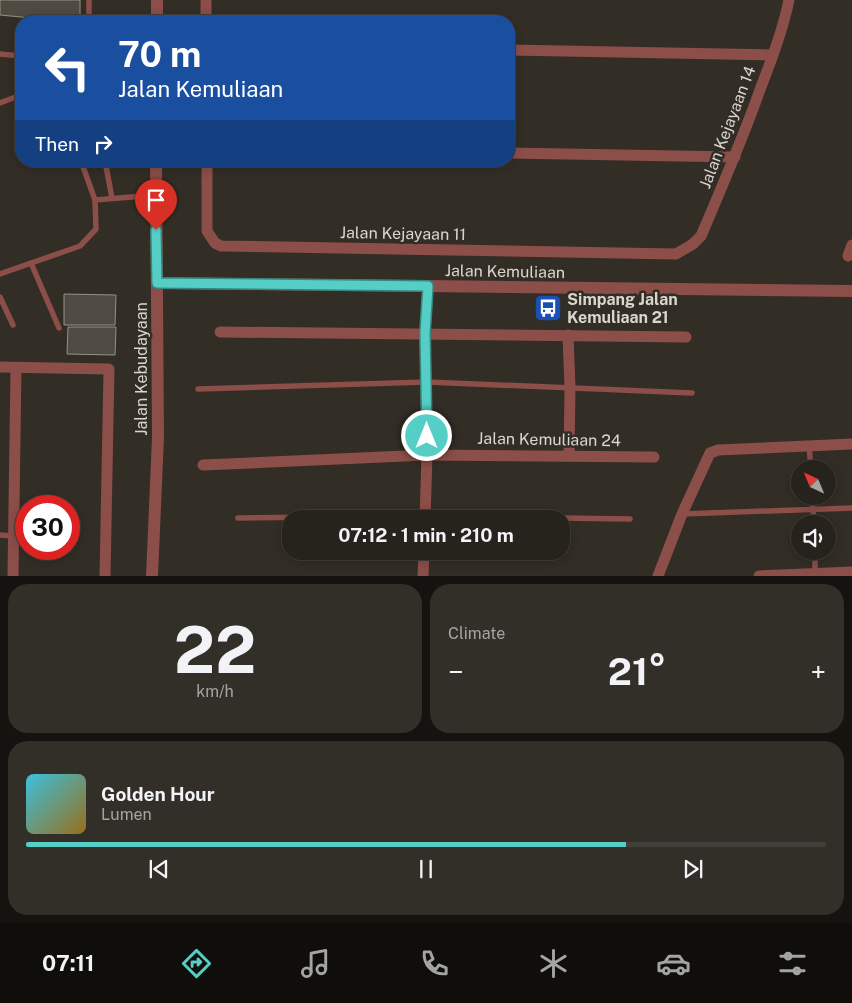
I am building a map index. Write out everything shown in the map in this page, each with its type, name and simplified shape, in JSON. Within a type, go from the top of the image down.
[{"type":"street","points":[[157,0],[157,15]]},
{"type":"street","points":[[206,0],[206,15]]},
{"type":"street","name":"Jalan Kejayaan 14","points":[[676,254],[693,244],[701,236],[736,157],[786,17],[789,0]]},
{"type":"street","points":[[515,50],[773,55]]},
{"type":"street","points":[[515,153],[736,157]]},
{"type":"street","name":"Jalan Kebudayaan","points":[[152,576],[158,437],[156,167]]},
{"type":"street","name":"Jalan Kejayaan 11","points":[[207,167],[207,230],[215,244],[221,246],[676,254]]},
{"type":"street","name":"Jalan Kemuliaan","points":[[157,283],[852,291]]},
{"type":"street","points":[[425,510],[427,454],[425,333],[428,286]]},
{"type":"street","points":[[220,332],[686,337]]},
{"type":"street","points":[[568,335],[570,388],[569,456]]},
{"type":"street","points":[[0,367],[109,369],[105,576]]},
{"type":"street","points":[[13,576],[16,368]]},
{"type":"street","points":[[658,576],[682,514],[706,458],[710,453],[718,450],[852,444]]},
{"type":"street","name":"Jalan Kemuliaan 24","points":[[203,465],[427,454],[654,457]]},
{"type":"street","points":[[423,576],[424,560]]},
{"type":"street","points":[[759,576],[852,572]]},
{"type":"lane","points":[[89,0],[89,15]]},
{"type":"lane","points":[[0,54],[15,55]]},
{"type":"lane","points":[[0,103],[15,97]]},
{"type":"lane","points":[[0,274],[80,246],[96,229],[95,200],[83,167]]},
{"type":"lane","points":[[105,167],[112,198]]},
{"type":"lane","points":[[95,200],[156,195]]},
{"type":"lane","points":[[31,263],[59,328]]},
{"type":"lane","points":[[0,297],[13,325]]},
{"type":"lane","points":[[198,389],[426,382],[692,393]]},
{"type":"lane","points":[[810,446],[811,460]]},
{"type":"lane","points":[[813,505],[813,515]]},
{"type":"lane","points":[[682,514],[852,508]]},
{"type":"lane","points":[[238,518],[282,518]]},
{"type":"lane","points":[[570,519],[630,519]]},
{"type":"lane","points":[[0,535],[14,536]]},
{"type":"lane","points":[[815,560],[816,573]]},
{"type":"building","points":[[0,0],[80,0],[80,15],[0,15]]},
{"type":"building","points":[[64,294],[116,295],[115,325],[64,325]]},
{"type":"building","points":[[68,327],[116,327],[115,355],[67,354]]},
{"type":"place","name":"Simpang Jalan Kemuliaan 21","points":[[548,308]]},
{"type":"route","points":[[156,230],[157,283],[428,286],[425,333],[427,436]]}]
